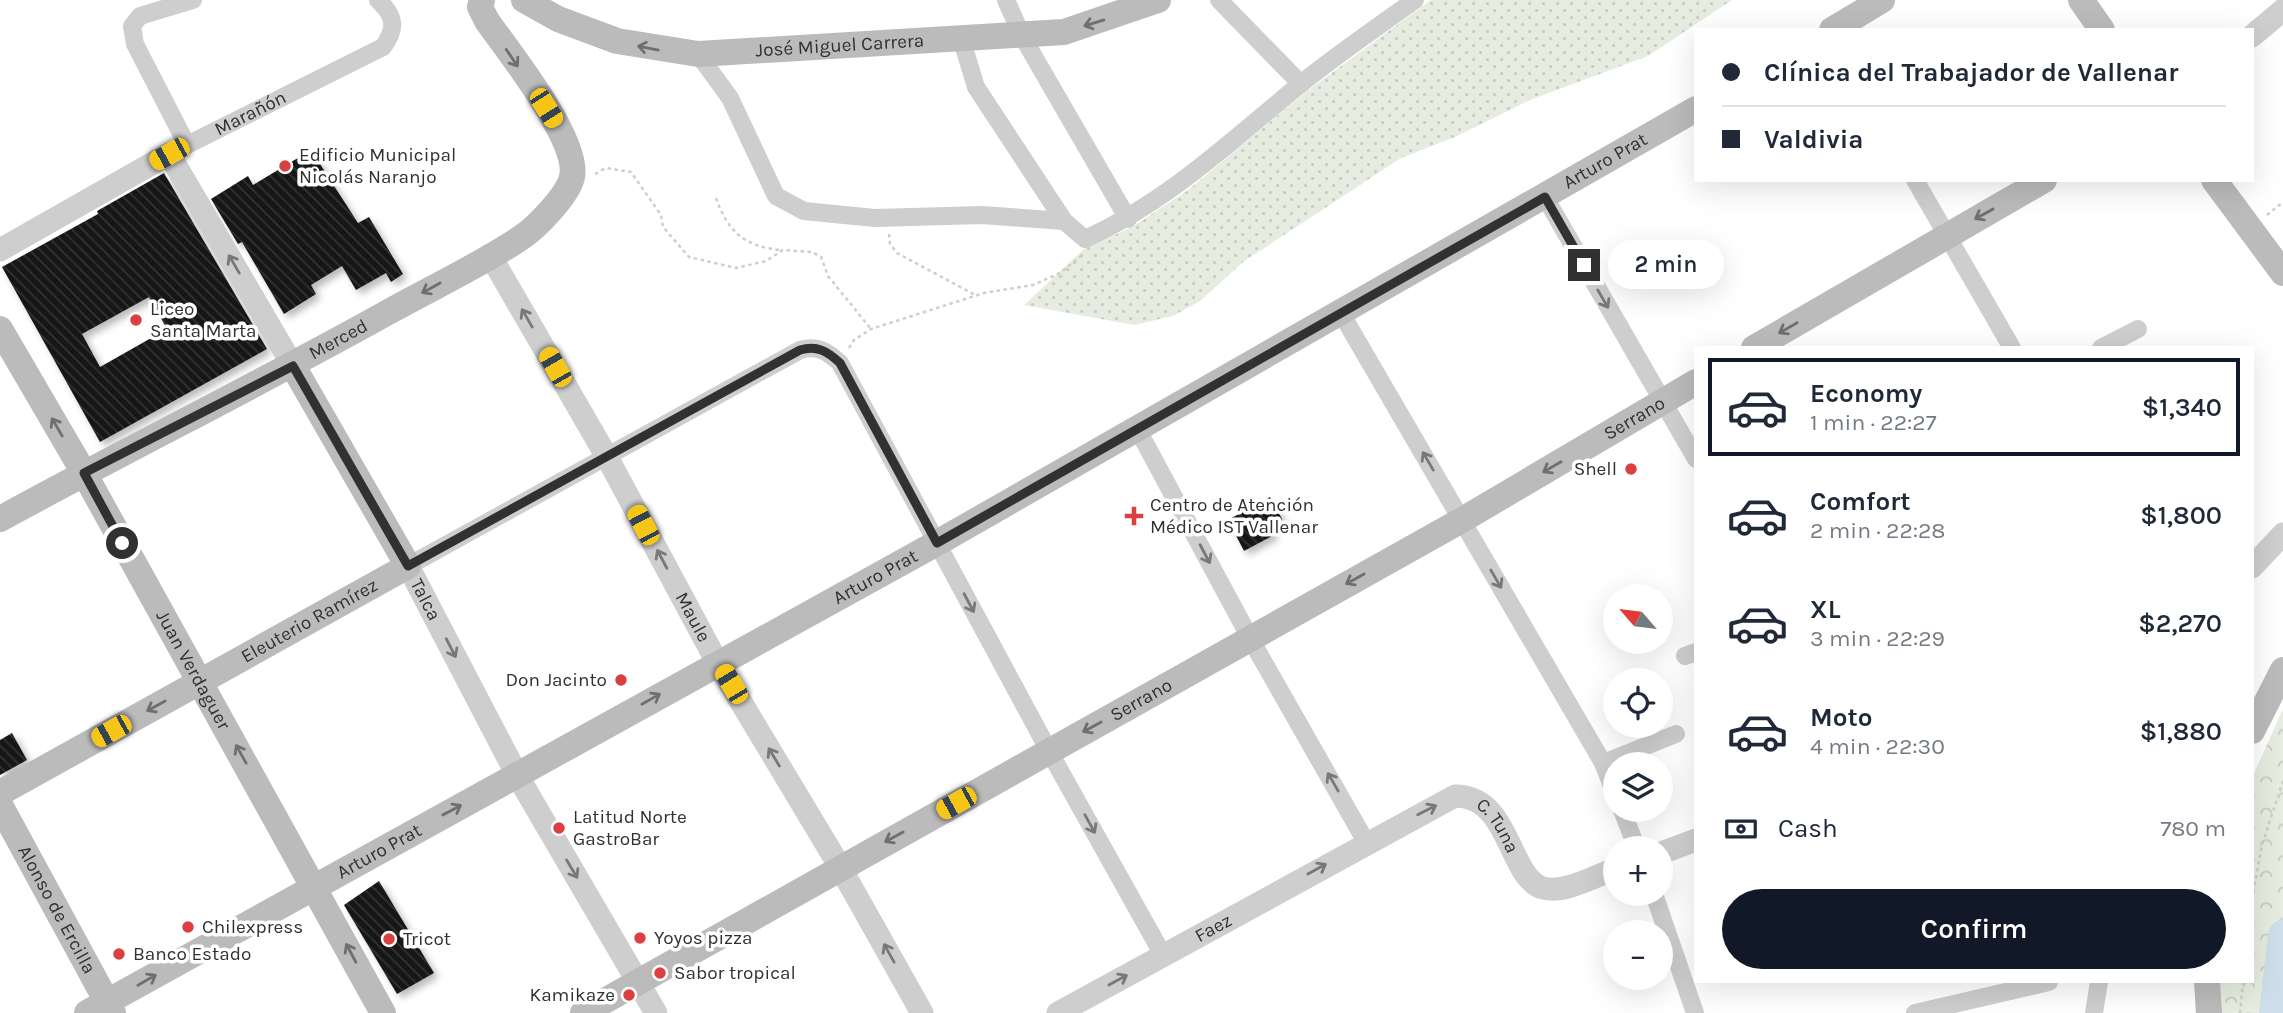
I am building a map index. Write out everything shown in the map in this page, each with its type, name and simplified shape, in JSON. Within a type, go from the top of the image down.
[{"type":"main road","points":[[482,0],[480,7],[487,21],[562,132],[571,154],[572,177],[555,205],[523,236],[490,255]]},
{"type":"main road","name":"José Miguel Carrera","points":[[524,0],[558,19],[617,41],[698,54],[962,41],[1063,32],[1158,0]]},
{"type":"main road","points":[[1835,28],[1882,0]]},
{"type":"main road","points":[[2082,0],[2101,28]]},
{"type":"main road","name":"Arturo Prat","points":[[102,1010],[314,885],[1138,430],[1694,110]]},
{"type":"main road","points":[[1757,346],[2041,182]]},
{"type":"main road","points":[[2215,182],[2283,273]]},
{"type":"main road","name":"Merced","points":[[0,519],[293,366],[490,255]]},
{"type":"main road","name":"Juan Verdaguer","points":[[0,329],[84,473],[383,1013]]},
{"type":"main road","name":"Talca","points":[[293,366],[408,566]]},
{"type":"main road","name":"Serrano","points":[[583,1013],[1462,520],[1694,383]]},
{"type":"main road","name":"Eleuterio Ramírez","points":[[0,793],[408,566]]},
{"type":"main road","points":[[2254,727],[2283,670]]},
{"type":"main road","name":"Alonso de Ercilla","points":[[0,805],[102,1010]]},
{"type":"main road","points":[[2207,983],[2209,1013]]},
{"type":"street","points":[[178,149],[132,33],[134,20],[193,0]]},
{"type":"street","name":"Marañón","points":[[0,250],[178,149],[383,47],[390,37],[394,22],[379,0]]},
{"type":"street","points":[[1006,0],[1022,36],[1128,219]]},
{"type":"street","points":[[1219,0],[1301,84]]},
{"type":"street","points":[[962,41],[976,87],[1064,221],[1086,245],[1183,182],[1301,84],[1415,0]]},
{"type":"street","points":[[2254,35],[2282,13]]},
{"type":"street","points":[[698,54],[730,98],[776,195],[804,211],[875,218],[982,215],[1064,221]]},
{"type":"street","name":"Talca","points":[[178,149],[293,366]]},
{"type":"street","points":[[1916,182],[2011,346]]},
{"type":"street","points":[[1545,197],[1694,456]]},
{"type":"street","name":"Maule","points":[[490,255],[607,457],[717,662],[840,867],[922,1013]]},
{"type":"street","points":[[1341,313],[1603,763]]},
{"type":"street","points":[[2105,346],[2138,329]]},
{"type":"street","name":"Eleuterio Ramírez","points":[[408,566],[800,350],[813,346],[829,353],[840,363]]},
{"type":"street","points":[[840,363],[1049,751],[1163,955]]},
{"type":"street","points":[[1138,430],[1250,638],[1366,842]]},
{"type":"street","points":[[2254,565],[2283,534]]},
{"type":"street","name":"Talca","points":[[408,566],[517,775],[656,1013]]},
{"type":"street","points":[[1631,752],[1676,734]]},
{"type":"street","name":"C. Tuna","points":[[1366,842],[1455,796],[1467,796],[1481,803],[1494,816],[1530,879],[1543,888],[1566,887],[1603,873]]},
{"type":"street","points":[[1673,849],[1694,841]]},
{"type":"street","name":"Faez","points":[[1058,1013],[1366,842]]},
{"type":"street","points":[[1659,906],[1691,978],[1695,1013]]},
{"type":"street","points":[[1915,1013],[1964,1008],[2046,983]]},
{"type":"street","points":[[2094,1013],[2099,983]]},
{"type":"path","points":[[572,177],[583,179],[606,168],[631,172],[661,215],[668,234],[689,257],[699,261],[744,268],[766,261],[783,250]]},
{"type":"path","points":[[716,198],[728,226],[757,248],[812,252],[821,257],[828,276],[871,329]]},
{"type":"path","points":[[889,227],[890,244],[897,253],[977,296]]},
{"type":"path","points":[[840,363],[854,340],[871,329],[977,296],[1033,285],[1060,273],[1086,245]]},
{"type":"path","points":[[2254,888],[2262,845],[2283,781]]},
{"type":"path","points":[[2240,1013],[2243,983]]},
{"type":"green space","points":[[1431,0],[1732,0],[1648,56],[1530,100],[1455,137],[1401,158],[1243,262],[1200,301],[1173,316],[1134,325],[1024,305],[1084,249],[1132,227],[1188,190],[1307,91]]},
{"type":"green space","points":[[2283,709],[2283,935],[2265,1013],[2212,1013],[2207,983],[2254,983],[2254,774]]},
{"type":"building","points":[[311,150],[358,223],[369,217],[403,274],[391,282],[386,273],[356,290],[342,266],[311,285],[316,294],[284,314],[242,242],[238,244],[211,199],[248,176],[253,185]]},
{"type":"building","name":"Liceo Santa Marta","points":[[164,173],[267,349],[100,442],[2,267],[98,214],[97,211]],"holes":[[[149,297],[167,329],[100,367],[82,334]]]},
{"type":"building","points":[[1270,497],[1282,519],[1270,526],[1274,535],[1244,551],[1228,520]]},
{"type":"building","points":[[12,733],[27,760],[0,775],[0,740]]},
{"type":"building","name":"Tricot","points":[[379,881],[434,973],[397,994],[344,905]]},
{"type":"waterway","points":[[2274,1013],[2283,935]]},
{"type":"place","name":"Edificio Municipal Nicolás Naranjo","points":[[285,166]]},
{"type":"place","name":"Liceo Santa Marta","points":[[136,320]]},
{"type":"place","name":"Shell","points":[[1631,469]]},
{"type":"place","name":"Centro de Atención Médico IST Vallenar","points":[[1134,516]]},
{"type":"place","name":"Don Jacinto","points":[[621,680]]},
{"type":"place","name":"Latitud Norte GastroBar","points":[[559,828]]},
{"type":"place","name":"Chilexpress","points":[[188,927]]},
{"type":"place","name":"Yoyos pizza","points":[[640,938]]},
{"type":"place","name":"Tricot","points":[[389,939]]},
{"type":"place","name":"Banco Estado","points":[[119,954]]},
{"type":"place","name":"Sabor tropical","points":[[660,973]]},
{"type":"place","name":"Kamikaze","points":[[629,995]]},
{"type":"route","points":[[122,543],[84,473],[293,366],[408,566],[800,350],[813,346],[829,353],[840,363],[937,543],[1545,197],[1584,265]]}]
